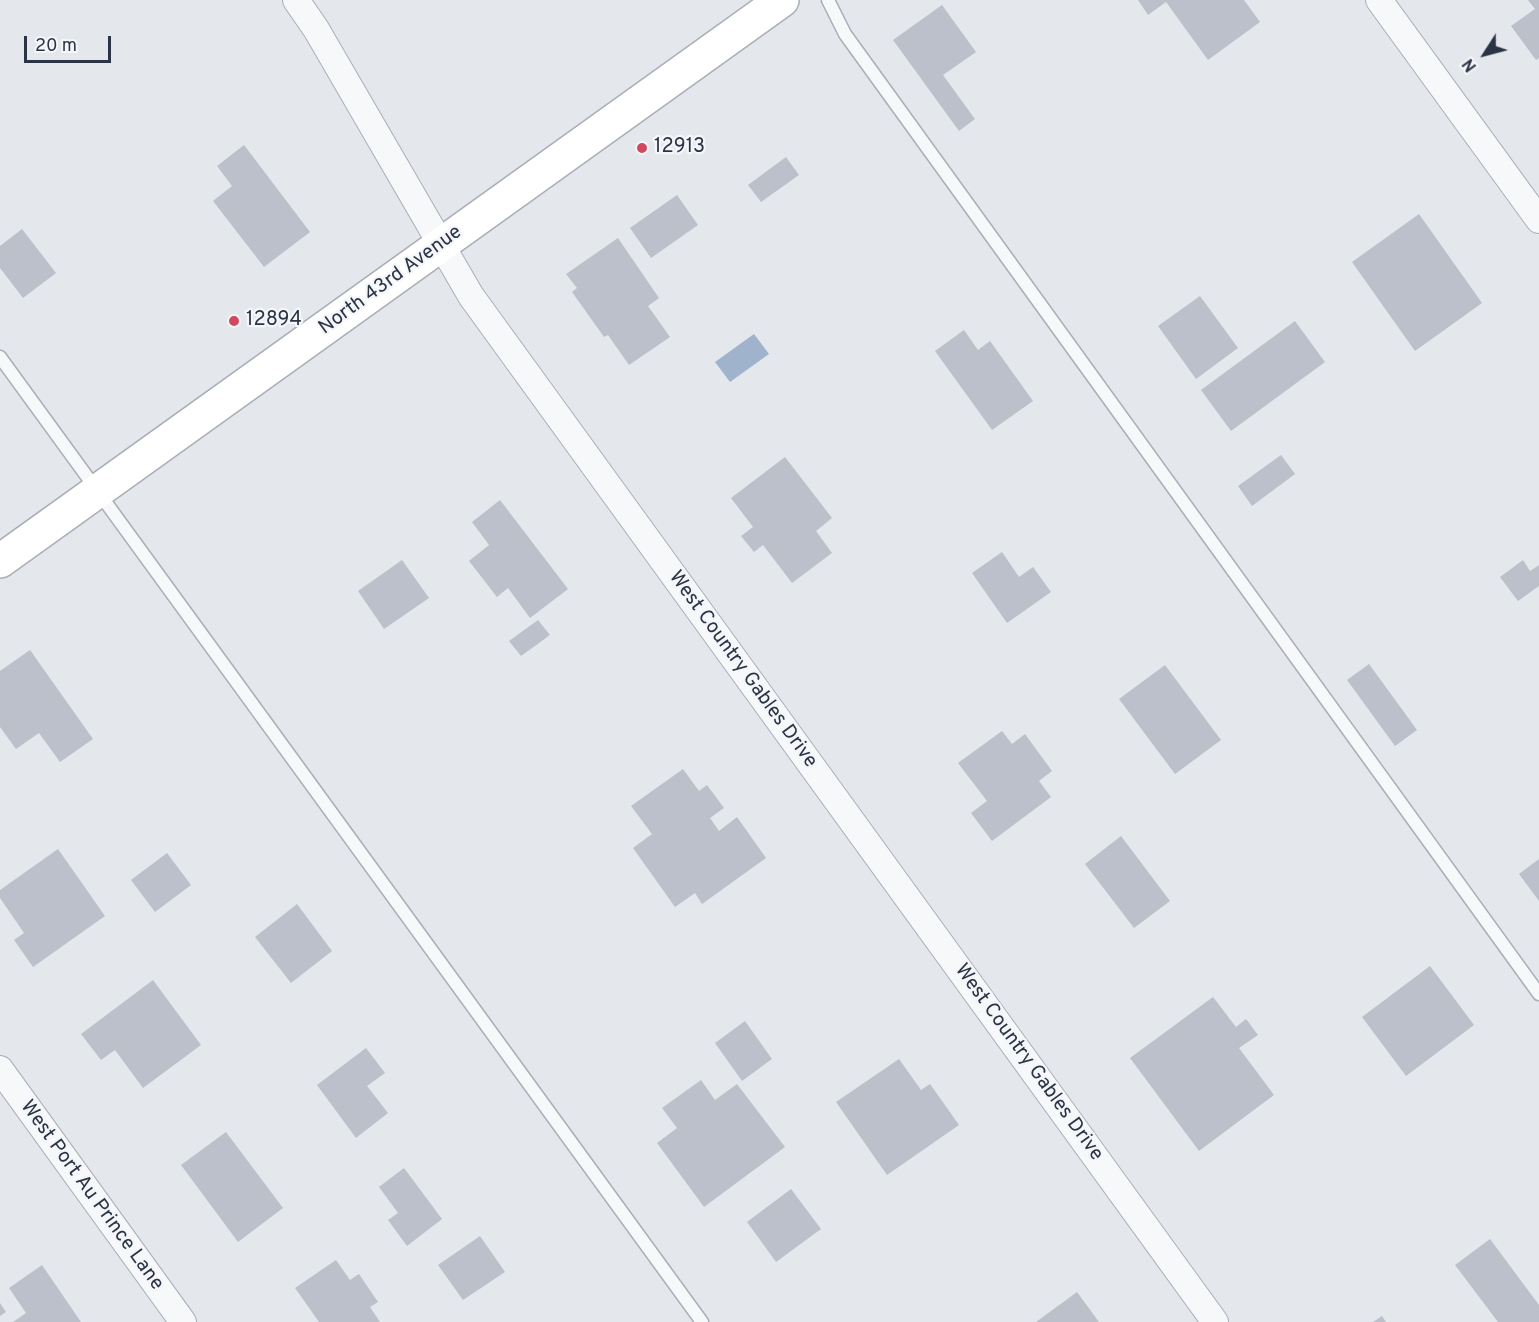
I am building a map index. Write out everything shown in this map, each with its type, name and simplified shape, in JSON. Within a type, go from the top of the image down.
[{"type":"main road","name":"North 43rd Avenue","points":[[0,561],[782,0]]},
{"type":"street","name":"West Country Gables Drive","points":[[296,0],[316,30],[478,306],[1215,1322]]},
{"type":"street","points":[[1379,0],[1539,220]]},
{"type":"street","name":"West Port Au Prince Lane","points":[[0,1069],[183,1322]]},
{"type":"lane","points":[[828,0],[845,34],[1539,994]]},
{"type":"lane","points":[[0,357],[99,490],[702,1322]]},
{"type":"water","points":[[754,334],[769,354],[730,382],[715,362]]},
{"type":"building","points":[[1138,0],[1244,0],[1260,22],[1208,60],[1166,2],[1148,15]]},
{"type":"building","points":[[1528,0],[1539,0],[1539,58],[1536,60],[1511,26],[1535,9]]},
{"type":"building","points":[[942,5],[976,52],[943,75],[975,119],[959,131],[893,40]]},
{"type":"building","points":[[244,145],[310,232],[264,267],[213,201],[232,186],[217,166]]},
{"type":"building","points":[[786,157],[799,175],[761,202],[748,185]]},
{"type":"building","points":[[677,195],[698,225],[651,258],[630,228]]},
{"type":"building","points":[[1419,214],[1482,303],[1415,351],[1352,262]]},
{"type":"building","points":[[22,229],[56,273],[23,298],[0,268],[0,246]]},
{"type":"building","points":[[618,238],[659,298],[648,306],[670,337],[629,365],[608,335],[604,337],[572,292],[577,288],[566,274]]},
{"type":"building","points":[[1200,296],[1238,348],[1196,379],[1158,326]]},
{"type":"building","points":[[1295,321],[1325,362],[1231,431],[1201,390]]},
{"type":"building","points":[[964,330],[978,350],[990,341],[1033,401],[992,430],[935,351]]},
{"type":"building","points":[[1281,455],[1295,474],[1252,506],[1238,486]]},
{"type":"building","points":[[785,457],[832,518],[816,531],[832,553],[792,583],[763,545],[754,552],[741,536],[753,527],[731,498]]},
{"type":"building","points":[[500,500],[568,589],[530,618],[508,588],[497,597],[469,561],[489,545],[472,522]]},
{"type":"building","points":[[1002,552],[1019,577],[1033,567],[1051,592],[1007,623],[972,573]]},
{"type":"building","points":[[402,560],[429,598],[384,629],[358,591]]},
{"type":"building","points":[[1523,560],[1530,571],[1539,565],[1539,586],[1518,601],[1500,577]]},
{"type":"building","points":[[538,620],[550,635],[521,656],[509,641]]},
{"type":"building","points":[[30,650],[93,739],[60,762],[39,733],[16,749],[0,727],[0,671]]},
{"type":"building","points":[[1369,664],[1417,730],[1395,746],[1347,680]]},
{"type":"building","points":[[1165,665],[1221,740],[1175,774],[1119,699]]},
{"type":"building","points":[[1002,731],[1012,744],[1025,734],[1052,771],[1039,781],[1051,797],[992,841],[971,813],[987,801],[958,763]]},
{"type":"building","points":[[683,769],[699,791],[707,785],[724,808],[710,818],[719,831],[737,817],[766,858],[702,904],[695,893],[675,907],[633,848],[652,834],[631,806]]},
{"type":"building","points":[[1121,836],[1170,901],[1134,928],[1085,864]]},
{"type":"building","points":[[58,849],[105,916],[33,967],[14,940],[24,933],[0,898],[0,890]]},
{"type":"building","points":[[167,853],[191,885],[155,912],[131,880]]},
{"type":"building","points":[[1539,859],[1539,901],[1519,874]]},
{"type":"building","points":[[297,904],[332,951],[291,983],[255,937]]},
{"type":"building","points":[[1430,966],[1474,1025],[1406,1076],[1362,1017]]},
{"type":"building","points":[[153,980],[201,1045],[143,1088],[115,1050],[101,1060],[81,1034]]},
{"type":"building","points":[[1213,997],[1236,1027],[1246,1019],[1258,1035],[1239,1048],[1274,1095],[1199,1151],[1130,1058]]},
{"type":"building","points":[[745,1021],[772,1059],[742,1081],[715,1043]]},
{"type":"building","points":[[366,1048],[385,1073],[367,1086],[388,1113],[356,1138],[317,1085]]},
{"type":"building","points":[[899,1059],[921,1090],[930,1084],[959,1125],[887,1175],[836,1102]]},
{"type":"building","points":[[701,1080],[715,1100],[737,1084],[785,1147],[704,1207],[657,1143],[677,1128],[662,1108]]},
{"type":"building","points":[[226,1132],[283,1208],[238,1242],[181,1165]]},
{"type":"building","points":[[404,1168],[442,1219],[407,1246],[388,1220],[398,1213],[379,1187]]},
{"type":"building","points":[[791,1189],[821,1229],[776,1262],[747,1222]]},
{"type":"building","points":[[480,1236],[505,1272],[463,1300],[438,1265]]},
{"type":"building","points":[[1490,1239],[1539,1305],[1539,1322],[1498,1322],[1455,1265]]},
{"type":"building","points":[[336,1260],[350,1280],[359,1274],[378,1302],[370,1307],[380,1322],[319,1322],[295,1288]]},
{"type":"building","points":[[42,1265],[81,1322],[13,1322],[26,1313],[9,1288]]},
{"type":"building","points":[[1077,1292],[1099,1322],[1036,1322]]},
{"type":"building","points":[[0,1303],[6,1312],[0,1316]]},
{"type":"building","points":[[1382,1316],[1386,1322],[1373,1322]]},
{"type":"place","name":"12913","points":[[642,148]]},
{"type":"place","name":"12894","points":[[234,321]]}]
